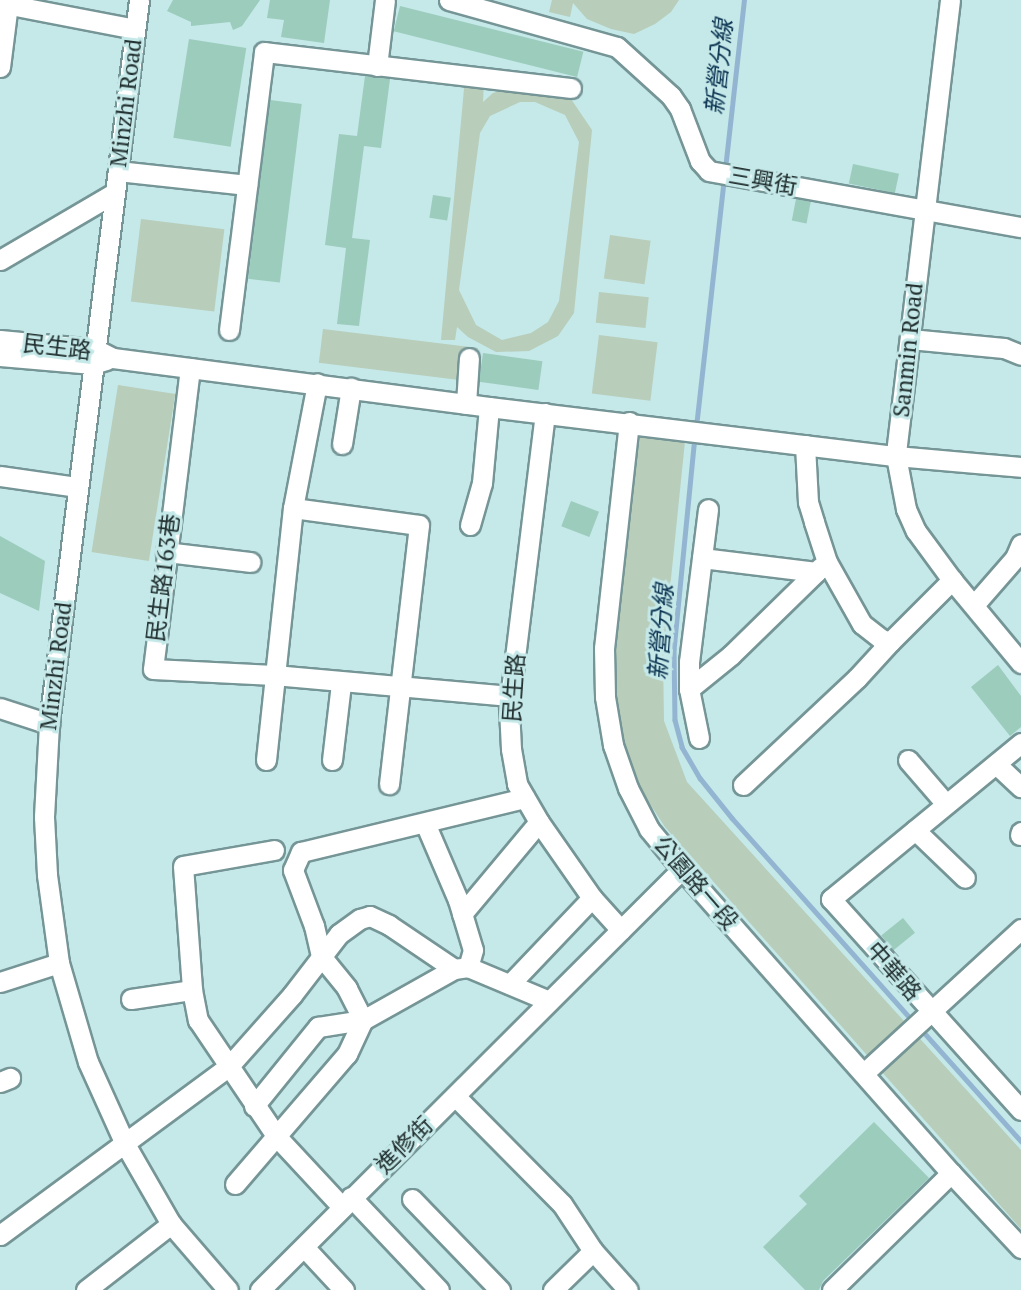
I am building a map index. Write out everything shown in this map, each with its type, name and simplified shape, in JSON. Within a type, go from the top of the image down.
[{"type":"street","name":"Minzhi Road","points":[[139,0],[49,724],[44,817],[47,875],[59,963],[88,1062],[125,1144],[171,1224],[228,1290]]},
{"type":"street","points":[[377,66],[386,0]]},
{"type":"street","name":"三興街","points":[[449,0],[617,47],[671,96],[680,109],[700,162],[709,171],[1021,227]]},
{"type":"street","name":"Sanmin Road","points":[[950,0],[896,456],[906,509],[916,531],[952,580],[1021,663]]},
{"type":"street","points":[[0,67],[4,3],[135,29]]},
{"type":"street","points":[[229,330],[264,52],[571,88]]},
{"type":"street","points":[[118,171],[247,185]]},
{"type":"street","points":[[0,260],[114,193]]},
{"type":"street","points":[[909,339],[1004,348],[1021,355]]},
{"type":"street","name":"民生路","points":[[0,340],[94,357]]},
{"type":"street","name":"民生路","points":[[0,356],[113,358],[896,456],[1021,467]]},
{"type":"street","points":[[466,404],[469,358]]},
{"type":"street","name":"民生路163巷","points":[[190,368],[153,668],[274,675],[510,696]]},
{"type":"street","points":[[266,760],[293,508],[317,383]]},
{"type":"street","points":[[342,444],[351,387]]},
{"type":"street","points":[[470,525],[482,483],[489,407]]},
{"type":"street","name":"民生路","points":[[544,413],[510,696],[511,749],[517,784],[539,822],[592,898],[621,930]]},
{"type":"street","name":"公園路一段","points":[[629,422],[604,648],[605,697],[613,745],[628,788],[649,828],[682,869],[951,1173],[1021,1248]]},
{"type":"street","points":[[805,444],[808,502],[822,567],[862,624],[881,639],[890,642]]},
{"type":"street","points":[[0,476],[77,487]]},
{"type":"street","points":[[293,508],[419,525],[389,784]]},
{"type":"street","points":[[699,738],[689,689],[689,662],[708,509]]},
{"type":"street","points":[[974,605],[1014,558],[1021,544]]},
{"type":"street","points":[[166,552],[250,562]]},
{"type":"street","points":[[702,558],[822,567]]},
{"type":"street","points":[[689,689],[731,655],[822,567]]},
{"type":"street","points":[[743,785],[857,678],[952,580]]},
{"type":"street","points":[[332,760],[341,683]]},
{"type":"street","points":[[0,708],[49,724]]},
{"type":"street","points":[[965,878],[915,830],[1021,743]]},
{"type":"street","points":[[908,760],[946,804]]},
{"type":"street","points":[[996,764],[1021,787]]},
{"type":"street","points":[[363,1020],[347,988],[321,956],[314,926],[293,870],[301,852],[525,798]]},
{"type":"street","points":[[254,1107],[318,1027],[363,1020],[461,968],[473,950],[462,914],[425,822]]},
{"type":"street","points":[[462,914],[539,822]]},
{"type":"street","name":"中華路","points":[[915,830],[831,900],[931,1013],[1021,929]]},
{"type":"street","points":[[274,850],[183,866],[192,990],[198,1020],[254,1107],[277,1136],[439,1290]]},
{"type":"street","name":"進修街","points":[[260,1290],[682,869]]},
{"type":"street","points":[[510,984],[592,898]]},
{"type":"street","points":[[0,1235],[229,1066],[309,974],[339,934],[360,919],[370,916],[461,968],[510,984],[549,1001]]},
{"type":"street","points":[[0,982],[59,963]]},
{"type":"street","points":[[131,999],[192,990]]},
{"type":"street","points":[[864,1073],[931,1013],[1021,1110]]},
{"type":"street","points":[[235,1184],[347,1054],[363,1020]]},
{"type":"street","points":[[455,1096],[562,1204],[593,1251],[628,1290]]},
{"type":"street","points":[[832,1290],[951,1173]]},
{"type":"street","points":[[412,1199],[500,1290]]},
{"type":"street","points":[[86,1290],[171,1224]]},
{"type":"street","points":[[303,1247],[344,1290]]},
{"type":"street","points":[[555,1289],[593,1251]]},
{"type":"green space","points":[[552,0],[679,0],[671,12],[655,24],[634,34],[611,29],[587,19],[573,3],[570,17],[549,12]]},
{"type":"green space","points":[[465,78],[484,80],[483,102],[493,93],[518,86],[549,88],[571,99],[592,130],[574,313],[558,336],[529,351],[496,352],[468,337],[457,327],[455,340],[441,340]],"holes":[[[520,102],[535,102],[565,115],[579,142],[559,301],[548,322],[531,333],[502,340],[476,325],[459,290],[480,133],[490,116]]]},
{"type":"green space","points":[[141,219],[224,229],[214,312],[131,301]]},
{"type":"green space","points":[[610,235],[651,241],[644,284],[604,279]]},
{"type":"green space","points":[[599,292],[649,297],[645,328],[596,323]]},
{"type":"green space","points":[[323,329],[478,348],[474,382],[319,363]]},
{"type":"green space","points":[[599,335],[658,342],[650,401],[592,394]]},
{"type":"green space","points":[[118,385],[175,394],[149,561],[92,552]]},
{"type":"green space","points":[[636,436],[685,441],[663,657],[664,721],[687,782],[1021,1150],[1021,1229],[665,827],[639,787],[623,740],[611,669]]},
{"type":"building","points":[[173,0],[260,0],[242,26],[233,30],[230,22],[191,26],[191,22],[167,11]]},
{"type":"building","points":[[270,0],[330,0],[324,43],[281,37],[284,20],[267,18]]},
{"type":"building","points":[[400,6],[583,52],[577,77],[394,31]]},
{"type":"building","points":[[189,39],[246,48],[231,147],[173,138]]},
{"type":"building","points":[[365,76],[390,79],[381,148],[364,146],[352,238],[370,240],[359,326],[337,324],[346,248],[325,245],[339,134],[357,136]]},
{"type":"building","points":[[270,100],[302,104],[280,283],[248,279]]},
{"type":"building","points":[[853,164],[899,174],[895,193],[849,184]]},
{"type":"building","points":[[433,195],[451,198],[447,221],[429,218]]},
{"type":"building","points":[[796,199],[811,202],[807,223],[792,221]]},
{"type":"building","points":[[483,353],[542,361],[538,390],[479,382]]},
{"type":"building","points":[[571,501],[599,512],[589,537],[561,526]]},
{"type":"building","points":[[0,536],[45,561],[39,611],[0,593]]},
{"type":"building","points":[[998,665],[1021,696],[1021,727],[1010,736],[971,687]]},
{"type":"building","points":[[903,918],[915,933],[893,950],[881,936]]},
{"type":"building","points":[[874,1122],[929,1178],[823,1281],[819,1290],[805,1290],[763,1247],[807,1204],[799,1196]]},
{"type":"waterway","name":"新營分線","points":[[725,169],[744,0]]},
{"type":"waterway","name":"新營分線","points":[[696,427],[724,178]]},
{"type":"waterway","name":"新營分線","points":[[695,436],[674,649],[675,720],[682,747],[700,778],[732,818],[914,1022]]},
{"type":"waterway","name":"新營分線","points":[[920,1028],[1021,1141]]}]
